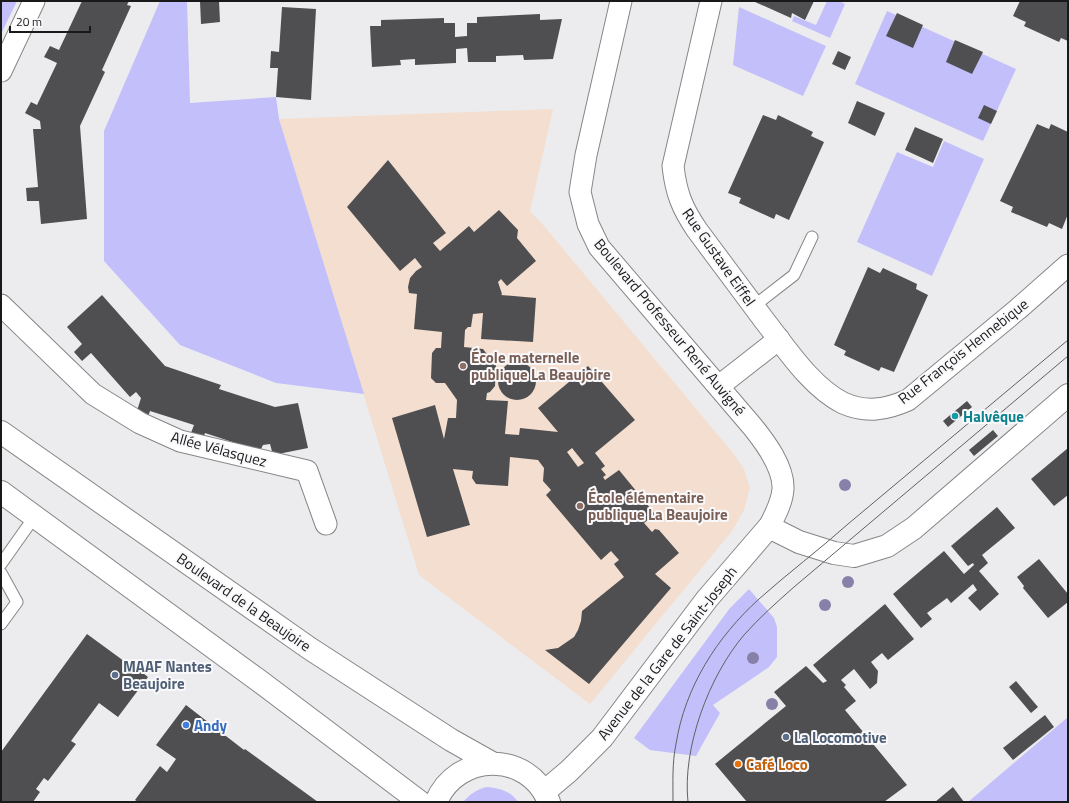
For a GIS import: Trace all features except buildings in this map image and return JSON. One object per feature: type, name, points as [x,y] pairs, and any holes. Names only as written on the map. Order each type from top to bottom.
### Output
[{"type":"main road","points":[[769,527],[799,542],[842,555],[854,556],[887,546],[914,528],[1068,396]]},
{"type":"main road","name":"Boulevard de la Beaujoire","points":[[1,432],[309,648],[444,736],[492,763]]},
{"type":"main road","points":[[1,492],[252,676],[420,802]]},
{"type":"main road","name":"Avenue de la Gare de Saint-Joseph","points":[[546,797],[569,771],[602,738],[707,599],[769,527]]},
{"type":"main road","points":[[436,802],[443,788],[458,774],[474,766],[492,763],[510,766],[524,772],[534,780],[546,797]]},
{"type":"street","points":[[1,71],[34,1]]},
{"type":"street","name":"Boulevard Professeur René Auvigné","points":[[621,1],[586,155],[580,192],[588,224],[599,247],[762,438],[780,469],[783,488],[781,500],[769,527]]},
{"type":"street","name":"Rue Gustave Eiffel","points":[[711,1],[673,166],[675,186],[685,213],[779,339]]},
{"type":"street","name":"Rue François Hennebique","points":[[779,339],[814,382],[829,395],[858,408],[876,410],[896,405],[908,400],[1018,309],[1068,265]]},
{"type":"street","name":"Allée Vélasquez","points":[[1,305],[93,394],[140,423],[180,441],[307,472],[326,524]]},
{"type":"street","points":[[719,386],[779,339]]},
{"type":"lane","points":[[754,306],[794,275],[812,237]]},
{"type":"lane","points":[[1,564],[35,516]]},
{"type":"lane","points":[[1,573],[17,602],[1,624]]},
{"type":"shaded area","points":[[1,1],[17,1],[1,34]]},
{"type":"shaded area","points":[[160,1],[187,1],[190,103],[276,97],[279,119],[364,394],[276,383],[180,345],[104,261],[104,131]]},
{"type":"shaded area","points":[[827,1],[839,1],[845,4],[830,38],[792,21],[794,16],[816,25]]},
{"type":"shaded area","points":[[739,7],[826,46],[803,96],[733,65]]},
{"type":"shaded area","points":[[887,11],[1016,69],[983,141],[855,84]]},
{"type":"shaded area","points":[[553,109],[530,211],[545,227],[733,453],[744,469],[750,488],[744,510],[732,531],[590,704],[419,575],[279,119]]},
{"type":"shaded area","points":[[944,141],[984,159],[932,276],[857,242],[897,152],[933,167]]},
{"type":"shaded area","points":[[749,589],[774,618],[777,627],[777,657],[769,667],[713,705],[720,713],[696,756],[650,750],[634,738],[730,608]]},
{"type":"shaded area","points":[[1068,717],[1068,802],[968,802]]},
{"type":"shaded area","points":[[486,787],[504,791],[512,795],[518,802],[463,802],[479,789]]},
{"type":"tram line","points":[[673,802],[674,758],[680,723],[695,683],[705,664],[730,630],[770,589],[1068,340]]},
{"type":"tram line","points":[[688,802],[687,781],[689,759],[701,714],[709,692],[720,671],[731,652],[744,635],[762,616],[794,587],[1068,356]]},
{"type":"place","name":"École maternelle publique La Beaujoire","points":[[463,366]]},
{"type":"place","name":"Halvêque","points":[[955,416]]},
{"type":"place","name":"École élémentaire publique La Beaujoire","points":[[580,506]]},
{"type":"place","name":"MAAF Nantes Beaujoire","points":[[115,675]]},
{"type":"place","name":"Andy","points":[[186,725]]},
{"type":"place","name":"La Locomotive","points":[[786,737]]},
{"type":"place","name":"Café Loco","points":[[738,764]]}]
